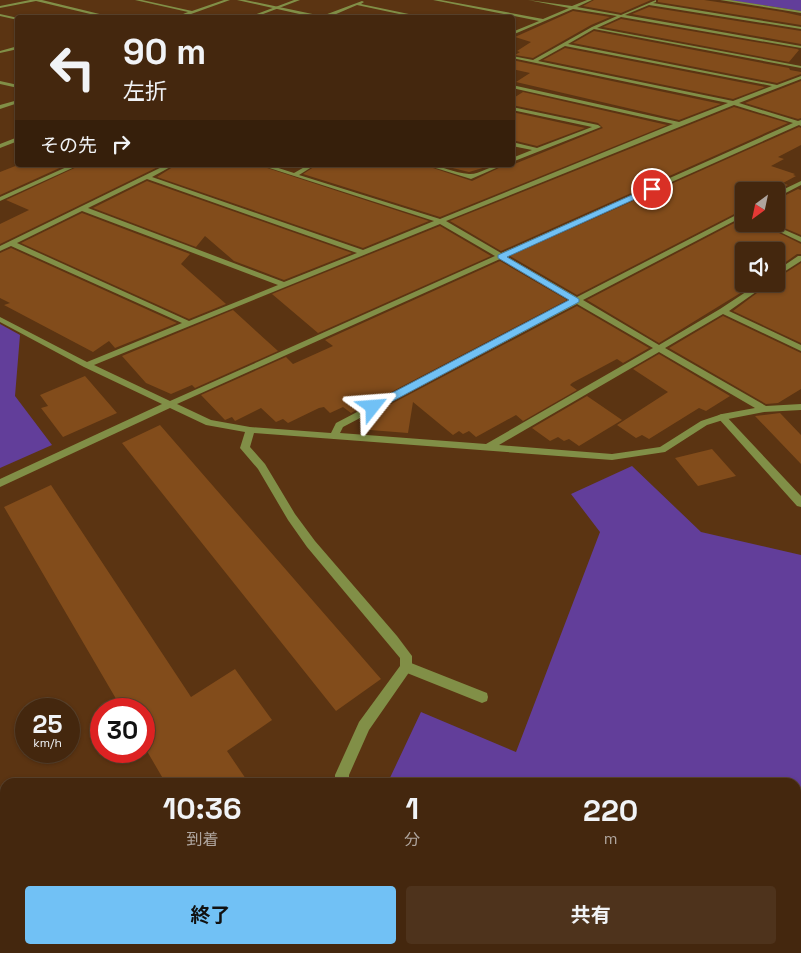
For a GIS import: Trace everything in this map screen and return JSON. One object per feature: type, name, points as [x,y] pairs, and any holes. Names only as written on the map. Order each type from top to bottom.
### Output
[{"type":"street","points":[[0,8],[37,0],[104,15]]},
{"type":"street","points":[[137,0],[191,12]]},
{"type":"street","points":[[184,15],[228,0]]},
{"type":"street","points":[[239,0],[313,15]]},
{"type":"street","points":[[256,15],[298,0]]},
{"type":"street","points":[[329,15],[367,0]]},
{"type":"street","points":[[435,0],[543,20]]},
{"type":"street","points":[[530,0],[801,47]]},
{"type":"street","points":[[515,33],[590,0]]},
{"type":"street","points":[[534,61],[593,28],[659,0]]},
{"type":"street","points":[[722,0],[801,12]]},
{"type":"street","points":[[357,4],[411,15]]},
{"type":"street","points":[[649,4],[801,28]]},
{"type":"street","points":[[0,15],[15,19]]},
{"type":"street","points":[[593,28],[801,66]]},
{"type":"street","points":[[563,44],[777,86]]},
{"type":"street","points":[[8,45],[15,47]]},
{"type":"street","points":[[0,52],[15,48]]},
{"type":"street","points":[[515,58],[734,103],[800,123]]},
{"type":"street","points":[[87,365],[362,252],[442,222],[680,124],[801,77]]},
{"type":"street","points":[[0,82],[15,86]]},
{"type":"street","points":[[516,87],[680,124]]},
{"type":"street","points":[[0,107],[15,102]]},
{"type":"street","points":[[515,109],[598,128],[515,159]]},
{"type":"street","points":[[0,483],[169,405],[800,123]]},
{"type":"street","points":[[0,146],[15,140]]},
{"type":"street","points":[[515,145],[537,150]]},
{"type":"street","points":[[0,199],[72,167]]},
{"type":"street","points":[[0,249],[167,167]]},
{"type":"street","points":[[269,167],[442,222],[764,409]]},
{"type":"street","points":[[294,175],[308,167]]},
{"type":"street","points":[[436,167],[471,177],[495,167]]},
{"type":"street","points":[[147,177],[362,252]]},
{"type":"street","points":[[785,191],[801,183]]},
{"type":"street","points":[[790,188],[801,192]]},
{"type":"street","points":[[83,209],[283,284]]},
{"type":"street","points":[[334,436],[339,425],[735,217]]},
{"type":"street","points":[[784,232],[801,240]]},
{"type":"street","points":[[10,243],[188,323]]},
{"type":"street","points":[[785,269],[801,258]]},
{"type":"street","points":[[489,448],[723,311],[752,292]]},
{"type":"street","points":[[723,311],[801,348]]},
{"type":"street","points":[[0,319],[87,365],[169,405],[218,426],[250,430],[612,457],[662,450],[704,423],[722,417],[764,409],[801,407]]},
{"type":"street","points":[[722,417],[801,503]]},
{"type":"street","points":[[250,430],[245,448],[256,458],[272,481],[297,525],[335,574],[406,656],[406,667],[364,726],[342,778]]},
{"type":"street","points":[[406,667],[482,697]]},
{"type":"shaded area","points":[[728,0],[801,0],[801,11]]},
{"type":"shaded area","points":[[0,324],[20,335],[15,396],[52,445],[0,468]]},
{"type":"shaded area","points":[[632,466],[701,532],[801,555],[801,778],[390,778],[421,712],[516,752],[600,532],[571,494]]},
{"type":"building","points":[[594,0],[651,0],[621,13],[583,6]]},
{"type":"building","points":[[658,0],[704,0],[783,12],[801,16],[801,25],[658,2]]},
{"type":"building","points":[[649,7],[801,31],[801,44],[632,14]]},
{"type":"building","points":[[573,11],[610,17],[591,25],[533,58],[515,55],[520,52],[517,51],[531,42],[515,37]]},
{"type":"building","points":[[621,19],[799,50],[789,62],[603,27]]},
{"type":"building","points":[[594,31],[789,68],[790,70],[801,72],[801,74],[777,83],[573,43]]},
{"type":"building","points":[[565,48],[765,87],[733,99],[543,60]]},
{"type":"building","points":[[515,61],[721,104],[679,120],[516,82],[530,73],[515,70]]},
{"type":"building","points":[[801,81],[801,118],[798,119],[745,103]]},
{"type":"building","points":[[523,92],[667,125],[440,217],[303,174],[314,167],[430,167],[472,181],[501,167],[515,167],[515,164],[603,128],[598,123],[515,106],[515,97]]},
{"type":"building","points":[[734,107],[788,123],[501,251],[450,221]]},
{"type":"building","points":[[515,113],[585,128],[537,146],[515,141]]},
{"type":"building","points":[[799,127],[801,128],[801,145],[778,157],[784,159],[771,166],[796,176],[785,182],[735,182],[735,214],[577,295],[510,256]]},
{"type":"building","points":[[15,166],[62,167],[0,195],[0,172]]},
{"type":"building","points":[[77,167],[158,167],[0,244],[0,224],[29,210],[6,200]]},
{"type":"building","points":[[173,167],[264,167],[429,221],[363,248],[157,177]]},
{"type":"building","points":[[448,167],[486,167],[469,172]]},
{"type":"building","points":[[147,181],[352,253],[284,280],[234,261],[205,236],[196,247],[93,208]]},
{"type":"building","points":[[798,189],[801,190],[801,235],[785,228],[785,196]]},
{"type":"building","points":[[82,213],[190,254],[181,264],[226,304],[189,319],[21,243]]},
{"type":"building","points":[[735,223],[735,232],[777,232],[801,244],[801,254],[797,254],[785,263],[785,242],[735,242],[735,292],[742,292],[659,343],[587,300]]},
{"type":"building","points":[[440,226],[491,256],[318,333],[272,294]]},
{"type":"building","points":[[11,248],[177,323],[115,348],[109,341],[93,352],[4,305],[10,303],[0,298],[0,253]]},
{"type":"building","points":[[500,261],[567,300],[351,413],[343,407],[330,413],[324,407],[288,423],[283,419],[276,422],[261,408],[235,421],[232,417],[225,420],[201,395],[286,357],[293,364],[333,346],[325,340]]},
{"type":"building","points":[[801,263],[801,343],[733,311],[758,292],[785,292],[785,273]]},
{"type":"building","points":[[577,306],[649,348],[623,363],[617,359],[572,383],[570,385],[577,390],[523,421],[516,415],[476,437],[469,431],[463,434],[459,431],[453,435],[413,402],[408,433],[370,430],[359,421]]},
{"type":"building","points":[[233,310],[278,351],[195,388],[192,385],[171,394],[146,383],[122,356]]},
{"type":"building","points":[[723,316],[801,353],[801,389],[778,403],[766,404],[669,348]]},
{"type":"building","points":[[659,354],[730,396],[706,411],[699,408],[649,439],[642,435],[636,438],[617,425],[668,392],[633,369]]},
{"type":"building","points":[[85,376],[117,413],[63,437],[41,408],[48,406],[40,395]]},
{"type":"building","points":[[587,396],[622,420],[579,446],[569,439],[564,441],[558,437],[550,441],[532,428]]},
{"type":"building","points":[[780,413],[801,435],[801,464],[755,416]]},
{"type":"building","points":[[160,425],[381,679],[336,711],[122,443]]},
{"type":"building","points":[[712,449],[736,476],[698,486],[675,458]]},
{"type":"building","points":[[51,485],[191,697],[235,669],[272,720],[227,751],[245,778],[163,778],[154,763],[155,698],[116,698],[4,507]]},
{"type":"route","points":[[373,407],[576,300],[501,256],[652,189]]}]
